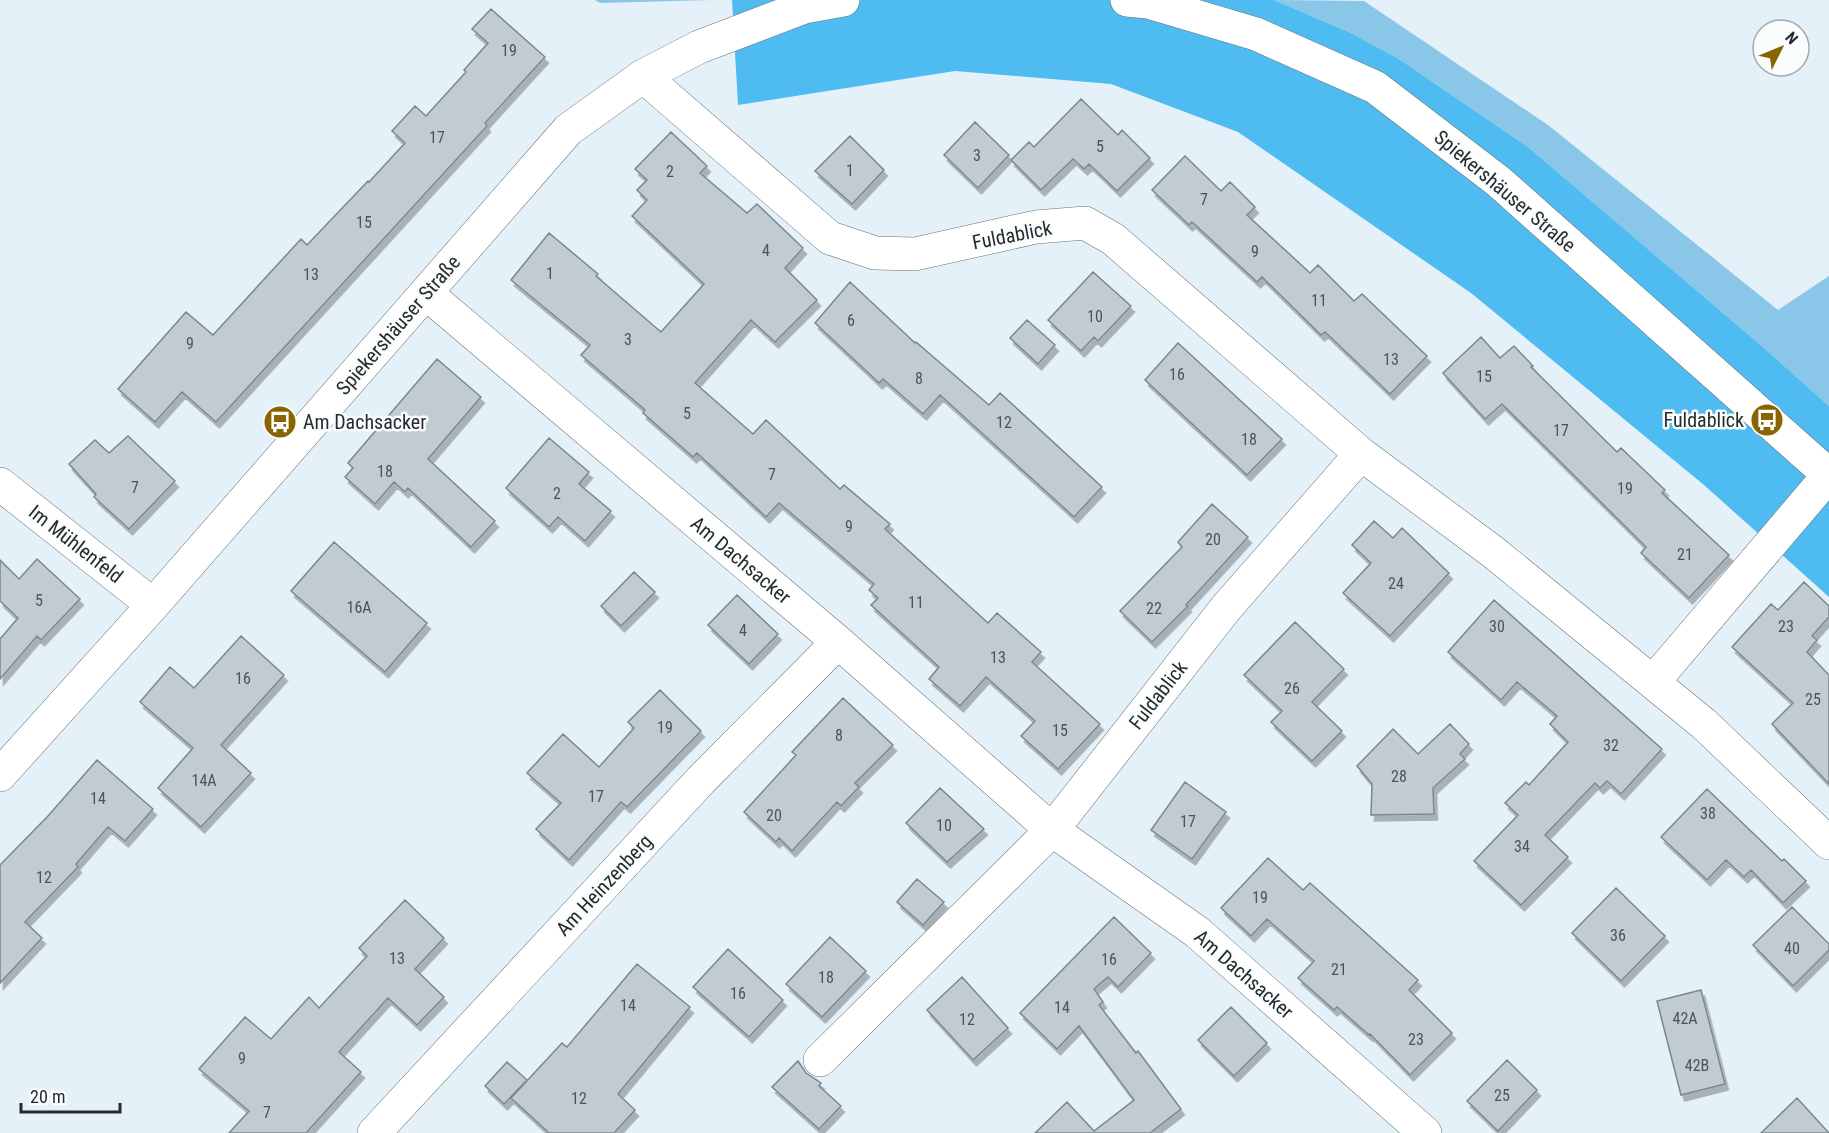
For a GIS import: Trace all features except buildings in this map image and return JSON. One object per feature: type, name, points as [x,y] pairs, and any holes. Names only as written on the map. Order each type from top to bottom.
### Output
[{"type":"street","name":"Spiekershäuser Straße","points":[[0,775],[153,604],[568,130],[643,76],[699,47],[804,7],[843,0]]},
{"type":"street","name":"Spiekershäuser Straße","points":[[1126,0],[1148,2],[1256,34],[1375,87],[1498,181],[1829,475]]},
{"type":"street","name":"Fuldablick","points":[[643,76],[830,238],[875,254],[915,254],[1036,227],[1085,223],[1113,239],[1361,454],[1493,552],[1704,724],[1829,843]]},
{"type":"street","name":"Am Dachsacker","points":[[426,293],[838,642],[1052,830],[1197,932],[1425,1133]]},
{"type":"street","name":"Fuldablick","points":[[1052,830],[1226,608],[1361,454]]},
{"type":"street","points":[[1653,682],[1829,475]]},
{"type":"street","name":"Im Mühlenfeld","points":[[0,484],[153,604]]},
{"type":"street","name":"Am Heinzenberg","points":[[374,1133],[694,788],[838,642]]},
{"type":"street","points":[[820,1060],[1052,830]]},
{"type":"shaded area","points":[[595,0],[712,0],[600,3]]},
{"type":"shaded area","points":[[732,0],[1274,0],[1351,33],[1399,59],[1528,147],[1829,406],[1829,597],[1704,485],[1471,293],[1238,132],[1111,84],[955,71],[738,105]]},
{"type":"shaded area","points":[[1274,0],[1364,1],[1548,125],[1778,310],[1829,276],[1829,406],[1528,147],[1399,59],[1351,33]]},
{"type":"place","name":"Fuldablick","points":[[1767,420]]},
{"type":"place","name":"Am Dachsacker","points":[[280,422]]}]
